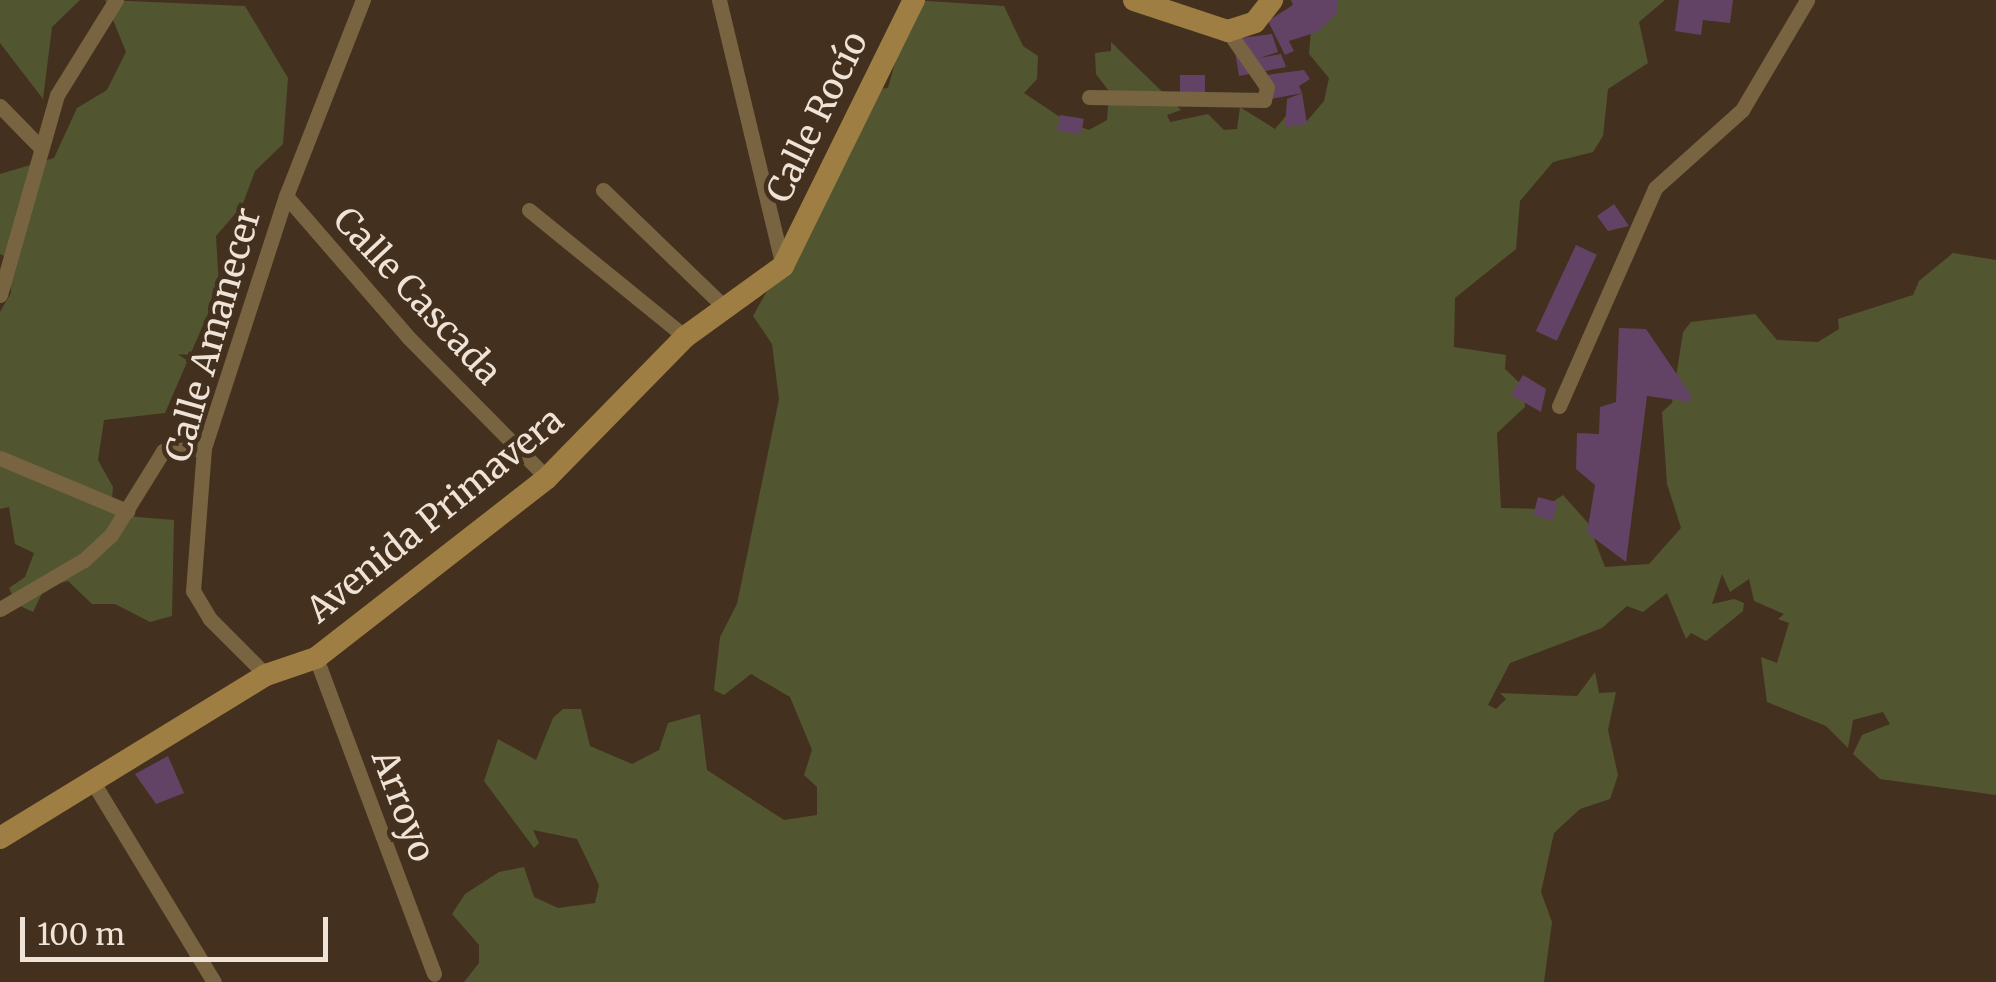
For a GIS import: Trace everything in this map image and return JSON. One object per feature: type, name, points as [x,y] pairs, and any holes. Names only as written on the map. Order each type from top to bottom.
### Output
[{"type":"street","points":[[0,294],[40,147],[66,74],[116,0]]},
{"type":"street","name":"Calle Amanecer","points":[[266,675],[210,619],[193,591],[204,448],[286,196],[363,0]]},
{"type":"street","points":[[719,0],[783,266]]},
{"type":"street","name":"Calle Rocío","points":[[783,266],[914,0]]},
{"type":"street","points":[[1134,0],[1228,30],[1255,22],[1272,0]]},
{"type":"street","points":[[1559,406],[1655,188],[1742,110],[1807,0]]},
{"type":"street","points":[[1090,97],[1264,100],[1267,87],[1228,30]]},
{"type":"street","points":[[0,106],[40,147]]},
{"type":"street","points":[[603,190],[724,308]]},
{"type":"street","name":"Calle Cascada","points":[[286,196],[408,337],[547,478]]},
{"type":"street","points":[[529,210],[686,338]]},
{"type":"street","name":"Avenida Primavera","points":[[0,838],[266,675],[316,658],[547,478],[686,338],[783,266]]},
{"type":"street","points":[[0,609],[84,560],[127,510],[163,452],[204,448]]},
{"type":"street","points":[[0,458],[127,510]]},
{"type":"street","name":"Arroyo","points":[[316,658],[434,974]]},
{"type":"street","points":[[91,779],[214,982]]},
{"type":"green space","points":[[0,0],[80,0],[52,27],[43,99],[0,43]]},
{"type":"green space","points":[[105,0],[245,6],[288,78],[283,144],[255,171],[242,206],[216,236],[219,288],[165,413],[104,420],[98,460],[113,487],[112,500],[126,516],[174,520],[172,616],[150,622],[115,604],[92,604],[68,581],[45,587],[33,612],[16,604],[9,588],[25,577],[34,553],[15,544],[9,507],[0,509],[0,312],[11,293],[10,259],[0,254],[0,174],[54,158],[77,108],[107,90],[126,52]]},
{"type":"green space","points":[[912,0],[1004,6],[1023,46],[1038,56],[1037,79],[1024,93],[1069,123],[1089,130],[1107,120],[1109,91],[1096,74],[1095,53],[1111,51],[1111,42],[1181,110],[1167,115],[1170,122],[1208,114],[1224,130],[1237,129],[1240,107],[1275,129],[1290,111],[1307,121],[1324,101],[1329,78],[1309,54],[1311,28],[1335,0],[1665,0],[1639,22],[1648,63],[1608,89],[1603,136],[1593,152],[1553,162],[1520,201],[1516,249],[1455,298],[1454,347],[1506,355],[1505,369],[1524,387],[1525,407],[1497,433],[1501,508],[1542,509],[1563,495],[1588,523],[1605,567],[1649,564],[1681,528],[1667,484],[1662,412],[1672,403],[1683,332],[1691,322],[1755,314],[1777,340],[1818,342],[1839,329],[1838,319],[1913,295],[1919,281],[1953,253],[1996,260],[1996,795],[1880,779],[1853,754],[1862,735],[1890,724],[1883,712],[1853,720],[1848,748],[1826,726],[1767,702],[1761,657],[1777,663],[1789,623],[1778,619],[1784,614],[1754,601],[1749,579],[1730,592],[1722,574],[1712,604],[1734,599],[1744,603],[1743,611],[1706,641],[1691,633],[1686,639],[1667,593],[1643,612],[1627,606],[1602,628],[1510,663],[1488,705],[1496,709],[1506,699],[1500,693],[1577,696],[1595,672],[1599,693],[1616,692],[1608,730],[1618,775],[1610,799],[1580,809],[1554,833],[1541,892],[1552,922],[1544,982],[464,982],[479,963],[479,945],[452,914],[465,894],[499,872],[524,867],[534,897],[558,908],[595,903],[599,885],[577,839],[533,830],[539,843],[534,848],[484,781],[498,739],[536,760],[553,718],[563,709],[581,709],[590,746],[632,764],[659,750],[668,723],[700,714],[707,770],[784,820],[817,815],[817,787],[804,775],[812,750],[790,697],[751,674],[724,695],[714,690],[720,637],[737,604],[779,399],[772,344],[753,316],[880,89],[888,88]]},
{"type":"building","points":[[1291,0],[1337,0],[1338,12],[1317,32],[1289,41],[1294,51],[1285,55],[1268,21],[1293,5]]},
{"type":"building","points":[[1679,0],[1733,0],[1730,23],[1703,20],[1701,35],[1675,31]]},
{"type":"building","points":[[1272,34],[1278,52],[1259,58],[1281,54],[1286,67],[1239,76],[1233,39]]},
{"type":"building","points":[[1304,70],[1310,79],[1299,86],[1302,93],[1271,99],[1267,75]]},
{"type":"building","points":[[1180,75],[1205,75],[1205,95],[1180,95]]},
{"type":"building","points":[[1302,93],[1307,124],[1285,127],[1287,99]]},
{"type":"building","points":[[1060,115],[1084,119],[1081,135],[1057,131]]},
{"type":"building","points":[[1614,204],[1629,226],[1608,231],[1597,216]]},
{"type":"building","points":[[1576,245],[1597,255],[1557,341],[1536,331]]},
{"type":"building","points":[[1619,328],[1646,329],[1691,395],[1690,402],[1647,396],[1626,562],[1587,533],[1595,485],[1576,469],[1577,433],[1599,434],[1600,407],[1616,402]]},
{"type":"building","points":[[1523,375],[1546,389],[1541,412],[1511,395]]},
{"type":"building","points":[[1538,497],[1557,502],[1552,521],[1533,515]]},
{"type":"building","points":[[168,756],[184,793],[156,804],[135,774]]}]
